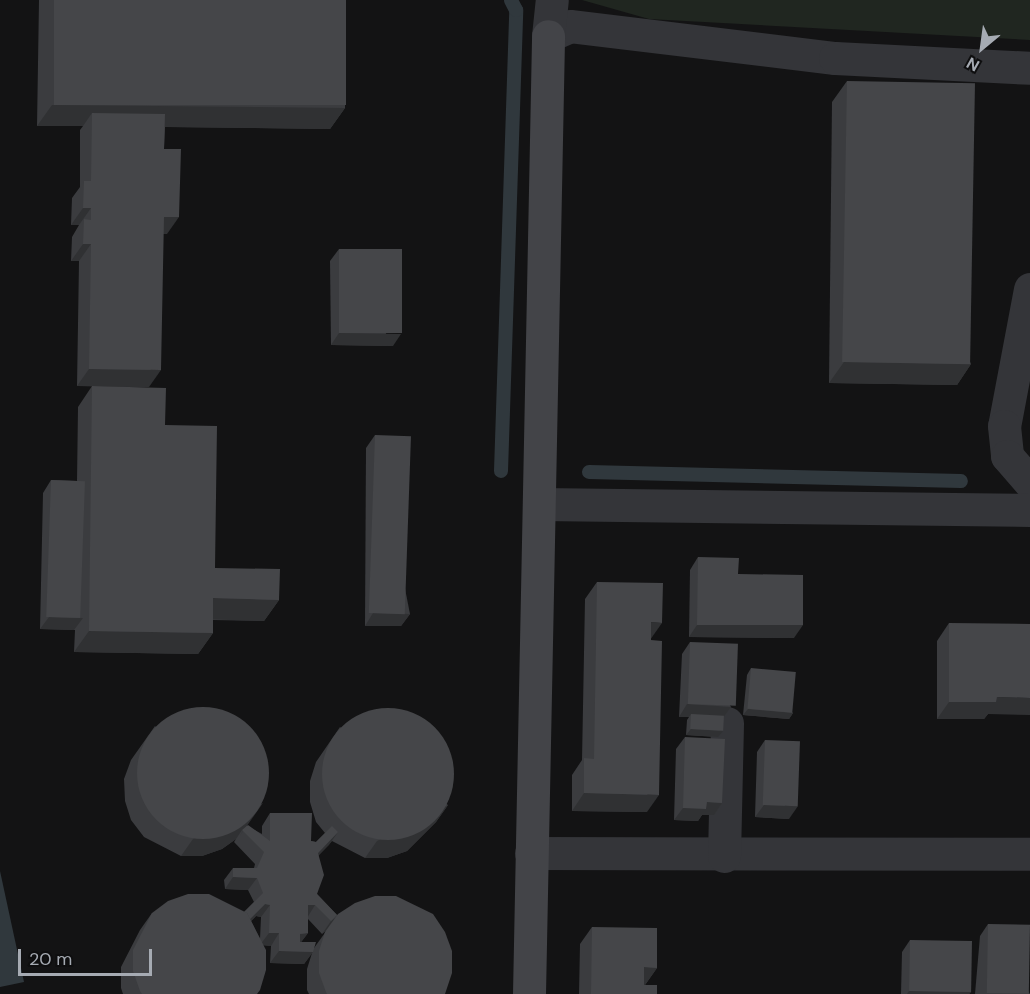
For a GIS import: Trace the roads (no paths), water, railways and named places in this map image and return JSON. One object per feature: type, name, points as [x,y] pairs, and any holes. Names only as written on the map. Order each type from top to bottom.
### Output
[{"type":"street","points":[[529,994],[548,36],[552,0]]},
{"type":"street","points":[[548,36],[570,26],[835,58],[1030,68]]},
{"type":"street","points":[[1030,289],[1004,426],[1007,456],[1030,482]]},
{"type":"street","points":[[540,504],[1030,510]]},
{"type":"street","points":[[724,856],[727,723]]},
{"type":"street","points":[[531,853],[724,856],[1030,854]]},
{"type":"waterway","points":[[501,471],[516,10],[511,0]]},
{"type":"waterway","points":[[589,472],[961,481]]}]
